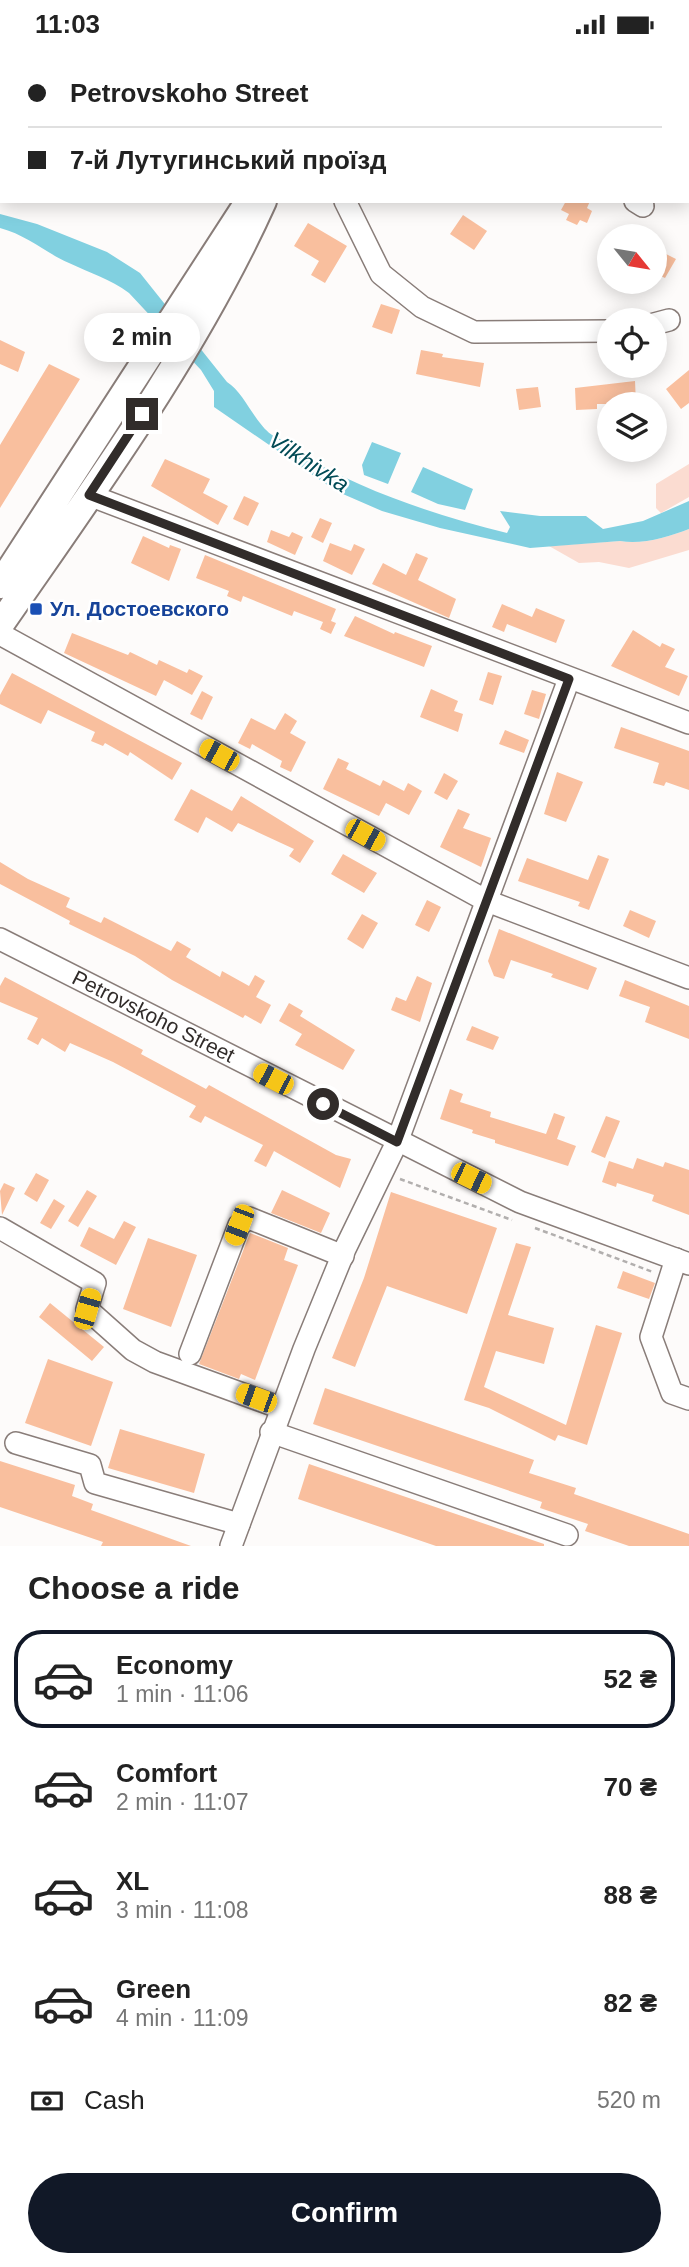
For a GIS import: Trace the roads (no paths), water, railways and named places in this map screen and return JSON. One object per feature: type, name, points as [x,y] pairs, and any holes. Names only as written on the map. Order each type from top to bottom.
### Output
[{"type":"main road","points":[[0,625],[155,394],[248,203]]},
{"type":"main road","points":[[0,585],[134,379],[262,203]]},
{"type":"street","points":[[346,203],[381,274],[422,307],[474,332],[597,331]]},
{"type":"street","points":[[89,495],[689,723]]},
{"type":"street","points":[[0,635],[487,901],[689,978]]},
{"type":"street","points":[[231,1546],[271,1432],[342,1256],[397,1142],[569,679]]},
{"type":"street","name":"Petrovskoho Street","points":[[0,939],[520,1202],[678,1267]]},
{"type":"street","points":[[190,1354],[239,1225],[248,1218],[342,1256]]},
{"type":"street","points":[[0,1228],[95,1283],[87,1309],[133,1350],[155,1362],[281,1408]]},
{"type":"street","points":[[678,1267],[651,1337],[672,1393],[689,1399]]},
{"type":"street","points":[[271,1432],[568,1535]]},
{"type":"street","points":[[16,1443],[90,1465],[95,1483],[239,1524]]},
{"type":"water","name":"Vilkhivka","points":[[0,214],[37,224],[107,252],[140,273],[271,434],[290,440],[295,445],[295,451],[345,478],[398,500],[507,533],[510,527],[500,511],[540,516],[586,516],[603,529],[643,521],[689,501],[689,529],[646,541],[530,548],[440,528],[382,511],[336,491],[214,407],[214,391],[201,370],[129,293],[60,259],[19,235],[0,228]]},
{"type":"water","points":[[372,442],[401,453],[388,484],[364,475],[362,465]]},
{"type":"water","points":[[423,467],[473,489],[465,510],[438,504],[411,492]]},
{"type":"place","name":"Ул. Достоевского","points":[[36,609]]}]
